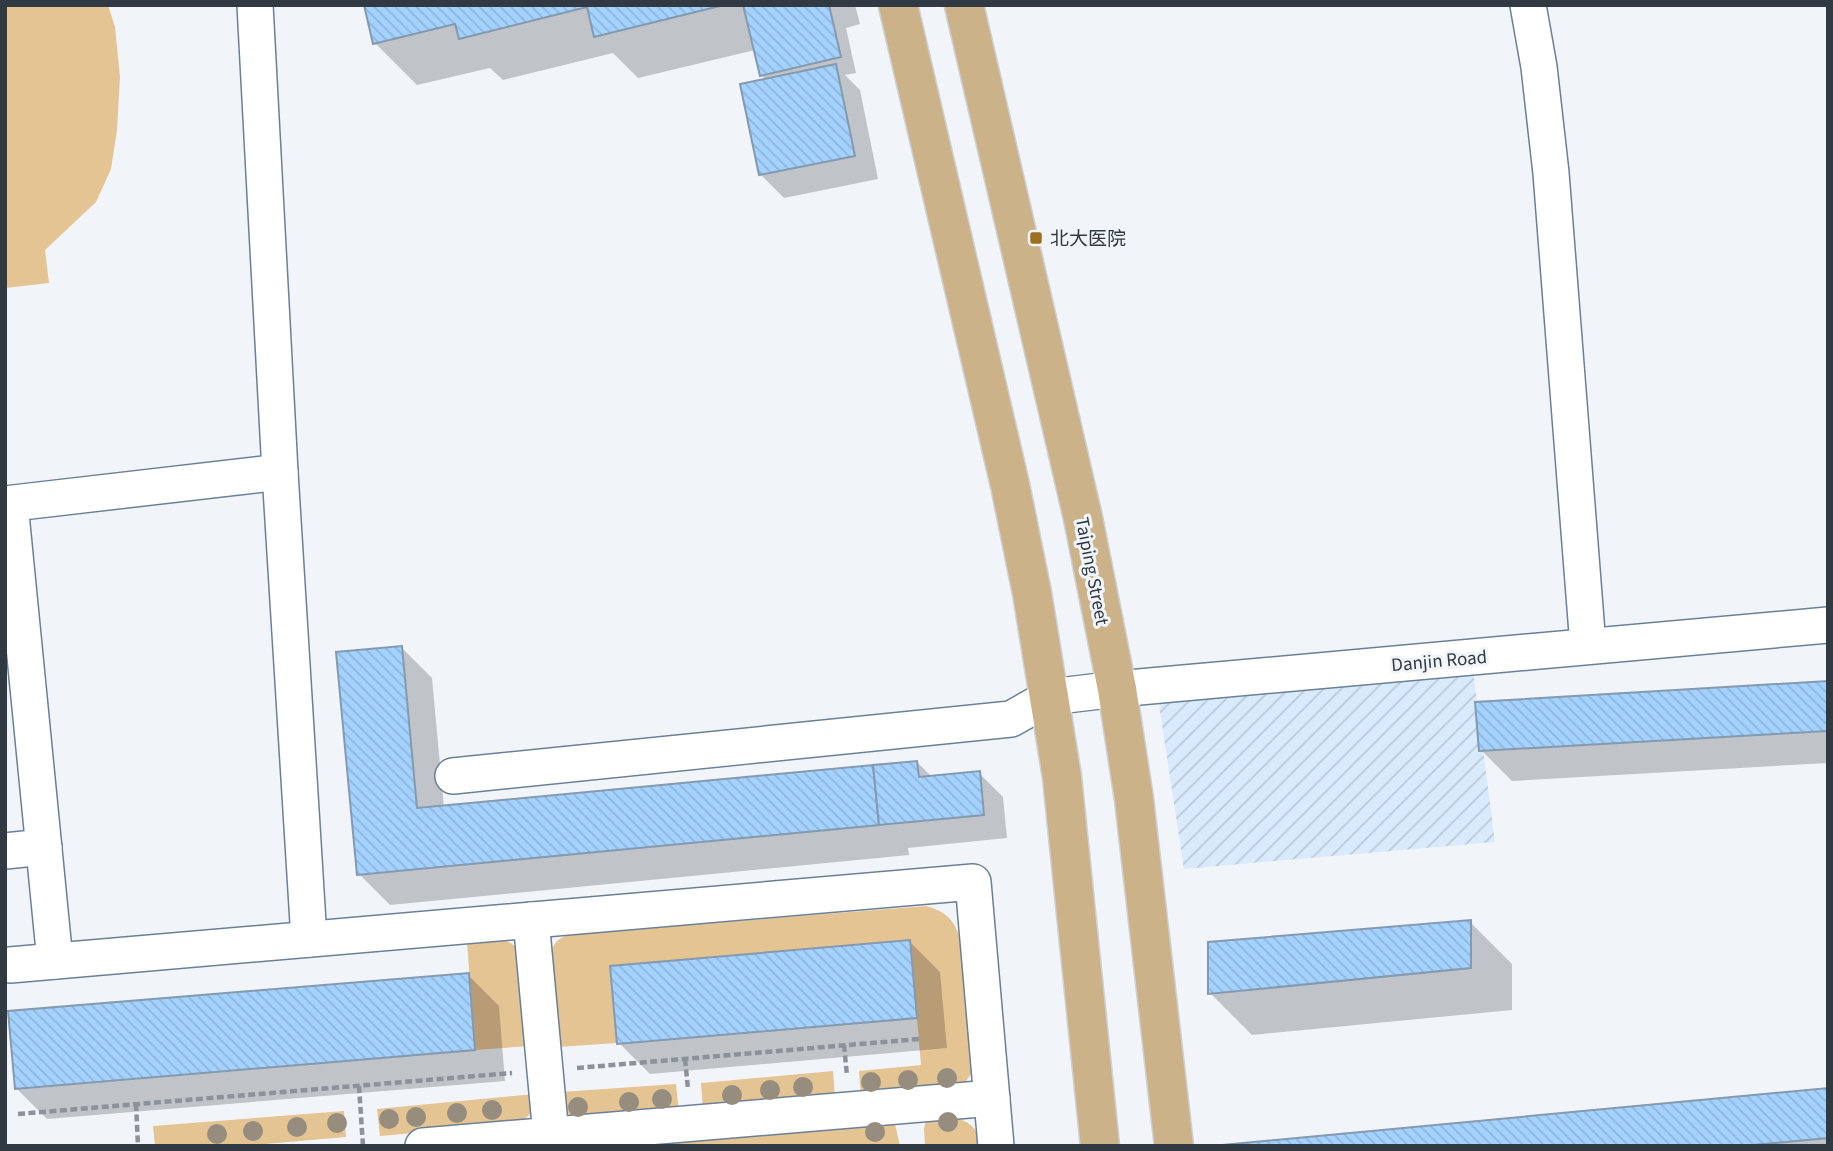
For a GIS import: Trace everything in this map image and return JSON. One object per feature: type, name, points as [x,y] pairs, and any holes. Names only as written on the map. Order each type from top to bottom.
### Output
[{"type":"main road","points":[[898,5],[1010,485],[1050,697],[1062,777],[1100,1146]]},
{"type":"main road","name":"Taiping Street","points":[[964,5],[1083,518],[1117,690],[1134,799],[1174,1146]]},
{"type":"street","points":[[255,5],[309,939]]},
{"type":"street","points":[[1528,5],[1539,67],[1551,173],[1588,646]]},
{"type":"street","points":[[55,961],[8,504],[280,471]]},
{"type":"street","name":"Danjin Road","points":[[1050,697],[1828,625]]},
{"type":"street","points":[[453,776],[1011,719],[1050,697]]},
{"type":"street","points":[[5,851],[44,847]]},
{"type":"street","points":[[10,965],[974,882],[996,1146]]},
{"type":"street","points":[[531,920],[551,1140]]},
{"type":"street","points":[[423,1146],[551,1140],[992,1098]]},
{"type":"path","points":[[18,1114],[919,1039]]},
{"type":"path","points":[[359,1086],[363,1146]]},
{"type":"path","points":[[136,1104],[138,1146]]},
{"type":"shaded area","points":[[5,5],[108,5],[115,27],[120,77],[117,130],[111,169],[96,202],[45,250],[49,283],[5,288]]},
{"type":"shaded area","points":[[1473,671],[1495,842],[1184,869],[1159,705],[1171,695]]},
{"type":"shaded area","points":[[926,906],[949,918],[961,942],[974,1065],[964,1084],[861,1097],[859,1071],[921,1065],[910,940],[610,966],[617,1043],[558,1047],[550,958],[557,941],[564,937],[574,934]]},
{"type":"shaded area","points":[[499,939],[511,943],[520,952],[529,1046],[475,1050],[467,942]]},
{"type":"shaded area","points":[[833,1071],[835,1098],[703,1110],[701,1083]]},
{"type":"shaded area","points":[[676,1084],[679,1113],[576,1119],[564,1111],[561,1092]]},
{"type":"shaded area","points":[[534,1094],[533,1111],[523,1121],[513,1124],[380,1136],[377,1109]]},
{"type":"shaded area","points":[[344,1111],[346,1137],[244,1146],[155,1146],[153,1126]]},
{"type":"shaded area","points":[[954,1118],[973,1127],[982,1146],[925,1146],[926,1121]]},
{"type":"shaded area","points":[[895,1124],[900,1146],[648,1146],[649,1145]]},
{"type":"building","points":[[364,5],[724,5],[594,37],[587,7],[459,39],[455,24],[373,44]]},
{"type":"building","points":[[743,5],[829,5],[841,57],[760,76]]},
{"type":"building","points":[[836,64],[855,156],[759,175],[740,84]]},
{"type":"building","points":[[402,646],[417,808],[873,765],[879,825],[357,875],[336,652]]},
{"type":"building","points":[[1828,681],[1828,731],[1479,751],[1475,702]]},
{"type":"building","points":[[917,761],[919,777],[980,771],[984,815],[879,825],[873,765]]},
{"type":"building","points":[[1471,920],[1471,968],[1208,994],[1208,942]]},
{"type":"building","points":[[910,940],[917,1018],[617,1044],[610,966]]},
{"type":"building","points":[[469,973],[475,1050],[15,1089],[8,1011]]},
{"type":"building","points":[[1828,1088],[1828,1138],[1742,1146],[1222,1145]]},
{"type":"place","name":"北大医院","points":[[1036,238]]}]
